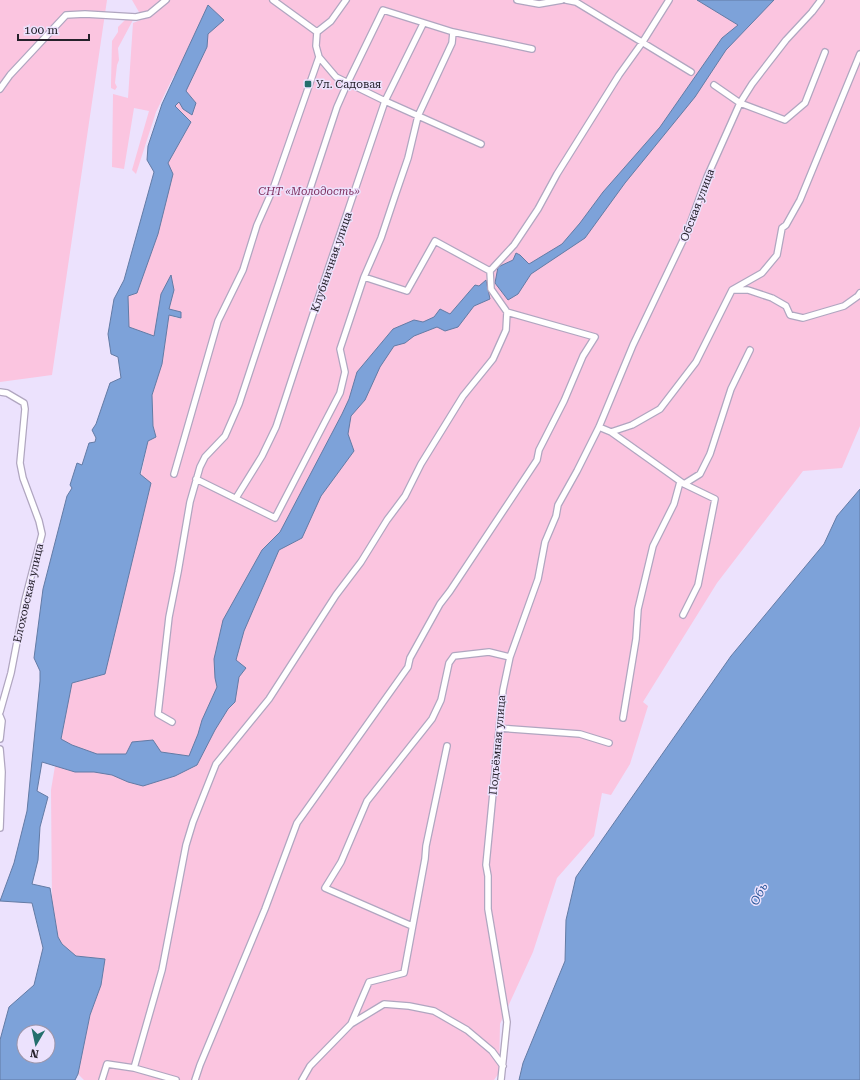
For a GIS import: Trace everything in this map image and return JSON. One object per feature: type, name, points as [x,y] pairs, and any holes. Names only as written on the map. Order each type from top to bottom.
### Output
[{"type":"street","points":[[0,89],[10,75],[66,15],[85,14],[136,18],[149,14],[166,0]]},
{"type":"street","points":[[273,0],[317,32]]},
{"type":"street","points":[[346,0],[331,21],[317,32],[316,46],[319,57],[336,77],[385,101],[481,144]]},
{"type":"street","points":[[517,0],[539,4],[562,0]]},
{"type":"street","points":[[566,0],[576,2],[691,72]]},
{"type":"street","points":[[195,1080],[265,909],[297,823],[408,667],[410,658],[440,604],[537,460],[539,450],[564,401],[583,356],[595,337],[508,312],[491,289],[490,272],[514,246],[619,75],[642,43],[669,0]]},
{"type":"street","name":"Обская улица","points":[[599,427],[633,346],[688,232],[707,177],[740,103],[752,84],[786,40],[821,0]]},
{"type":"street","points":[[172,722],[158,714],[169,617],[190,502],[196,479],[205,457],[225,436],[239,404],[337,107],[383,10],[422,24],[532,49]]},
{"type":"street","name":"Клубничная улица","points":[[236,498],[262,456],[276,427],[385,101],[422,24]]},
{"type":"street","points":[[196,479],[275,518],[340,393],[345,372],[340,349],[364,278],[381,238],[408,158],[418,116],[452,43],[453,32]]},
{"type":"street","points":[[714,85],[740,103],[785,120],[805,103],[825,52]]},
{"type":"street","points":[[611,432],[632,425],[660,409],[696,362],[732,290],[762,273],[777,255],[782,228],[786,225],[800,200],[860,54]]},
{"type":"street","points":[[174,474],[218,321],[243,270],[257,225],[273,189],[319,57]]},
{"type":"street","points":[[364,278],[407,291],[435,240],[490,272]]},
{"type":"street","points":[[732,290],[748,290],[772,298],[786,306],[790,315],[803,318],[844,306],[860,293]]},
{"type":"street","points":[[134,1068],[162,970],[186,845],[193,822],[216,764],[256,717],[336,595],[361,562],[387,520],[405,496],[421,464],[463,396],[493,359],[506,330],[508,312]]},
{"type":"street","points":[[623,718],[636,639],[638,610],[653,546],[674,504],[682,483],[700,474],[710,454],[731,389],[750,350]]},
{"type":"street","name":"Елоховская улица","points":[[0,392],[7,393],[24,403],[26,410],[20,464],[23,478],[39,521],[42,534],[25,600],[11,672],[0,712]]},
{"type":"street","points":[[599,427],[611,432],[682,483],[715,499],[698,585],[683,615]]},
{"type":"street","name":"Подъёмная улица","points":[[501,1080],[507,1022],[488,909],[488,876],[486,865],[502,690],[510,658],[538,578],[545,542],[556,516],[558,505],[577,472],[599,427]]},
{"type":"street","points":[[412,926],[325,888],[341,862],[367,801],[432,719],[441,700],[449,663],[454,656],[489,652],[510,658]]},
{"type":"street","points":[[0,716],[2,721],[0,739]]},
{"type":"street","points":[[499,728],[580,734],[609,743]]},
{"type":"street","points":[[351,1024],[369,982],[404,972],[425,859],[426,846],[447,746]]},
{"type":"street","points":[[0,750],[2,772],[0,828]]},
{"type":"street","points":[[302,1080],[310,1066],[351,1024],[384,1004],[409,1006],[434,1011],[467,1030],[492,1051],[503,1066]]},
{"type":"street","points":[[102,1080],[107,1064],[134,1068],[176,1080]]},
{"type":"green space","points":[[0,0],[107,0],[52,375],[0,382]]},
{"type":"green space","name":"СНТ «Молодость»","points":[[132,0],[860,0],[860,426],[842,468],[803,471],[717,583],[643,702],[648,706],[630,764],[611,795],[602,793],[594,836],[557,878],[533,952],[500,1024],[499,1073],[494,1080],[84,1080],[78,1074],[90,1015],[101,985],[105,959],[76,956],[62,944],[58,937],[52,902],[51,790],[56,760],[65,741],[61,739],[72,683],[96,676],[102,663],[148,441],[156,437],[153,426],[152,395],[162,364],[169,315],[181,318],[181,312],[169,309],[161,294],[154,336],[129,327],[128,296],[168,163],[191,122],[175,106],[186,91],[174,75],[156,112],[136,174],[132,170],[149,111],[134,108],[124,169],[112,167],[113,94],[128,98],[133,23],[143,19]]},
{"type":"green space","points":[[126,19],[133,20],[118,48],[119,60],[115,83],[117,87],[115,90],[111,88],[112,41],[118,32],[118,27]]},
{"type":"water","points":[[697,0],[774,0],[726,50],[695,97],[625,183],[585,238],[531,274],[518,294],[508,300],[495,283],[498,267],[513,260],[516,253],[529,264],[562,244],[603,192],[660,127],[722,38],[738,25]]},
{"type":"water","points":[[208,5],[224,20],[208,34],[207,47],[186,91],[196,103],[192,115],[183,109],[179,102],[175,106],[191,122],[168,163],[173,174],[158,234],[137,293],[128,296],[129,327],[154,336],[161,294],[171,275],[174,290],[169,309],[181,312],[181,318],[169,315],[162,364],[152,395],[153,426],[156,437],[148,441],[140,474],[151,483],[105,674],[72,683],[61,739],[72,745],[97,754],[126,754],[132,742],[153,740],[161,752],[189,756],[202,720],[217,687],[214,659],[223,620],[262,550],[280,532],[342,414],[349,399],[357,372],[393,329],[414,320],[423,322],[434,317],[440,309],[450,314],[475,285],[479,286],[486,280],[490,299],[474,306],[458,327],[445,331],[437,327],[414,336],[405,343],[394,346],[380,367],[365,400],[351,416],[348,434],[354,451],[321,496],[302,538],[279,550],[244,631],[236,660],[246,668],[239,677],[235,702],[228,709],[215,730],[197,765],[175,776],[143,786],[128,782],[112,775],[94,772],[75,772],[42,762],[37,791],[48,797],[40,827],[38,860],[32,884],[50,888],[58,937],[62,944],[76,956],[105,959],[101,985],[90,1015],[78,1074],[75,1080],[0,1080],[0,1040],[9,1007],[34,985],[43,948],[32,903],[0,901],[14,863],[27,811],[40,681],[40,671],[34,658],[43,589],[67,496],[72,488],[70,485],[77,463],[82,465],[89,443],[95,442],[96,438],[92,430],[96,424],[110,383],[121,378],[118,357],[111,354],[108,334],[114,299],[124,280],[154,172],[147,160],[148,146],[162,104]]},
{"type":"water","name":"Обь","points":[[860,489],[860,1080],[519,1080],[523,1063],[565,961],[566,920],[576,877],[731,656],[824,544],[837,516]]},
{"type":"place","name":"Ул. Садовая","points":[[308,84]]}]
